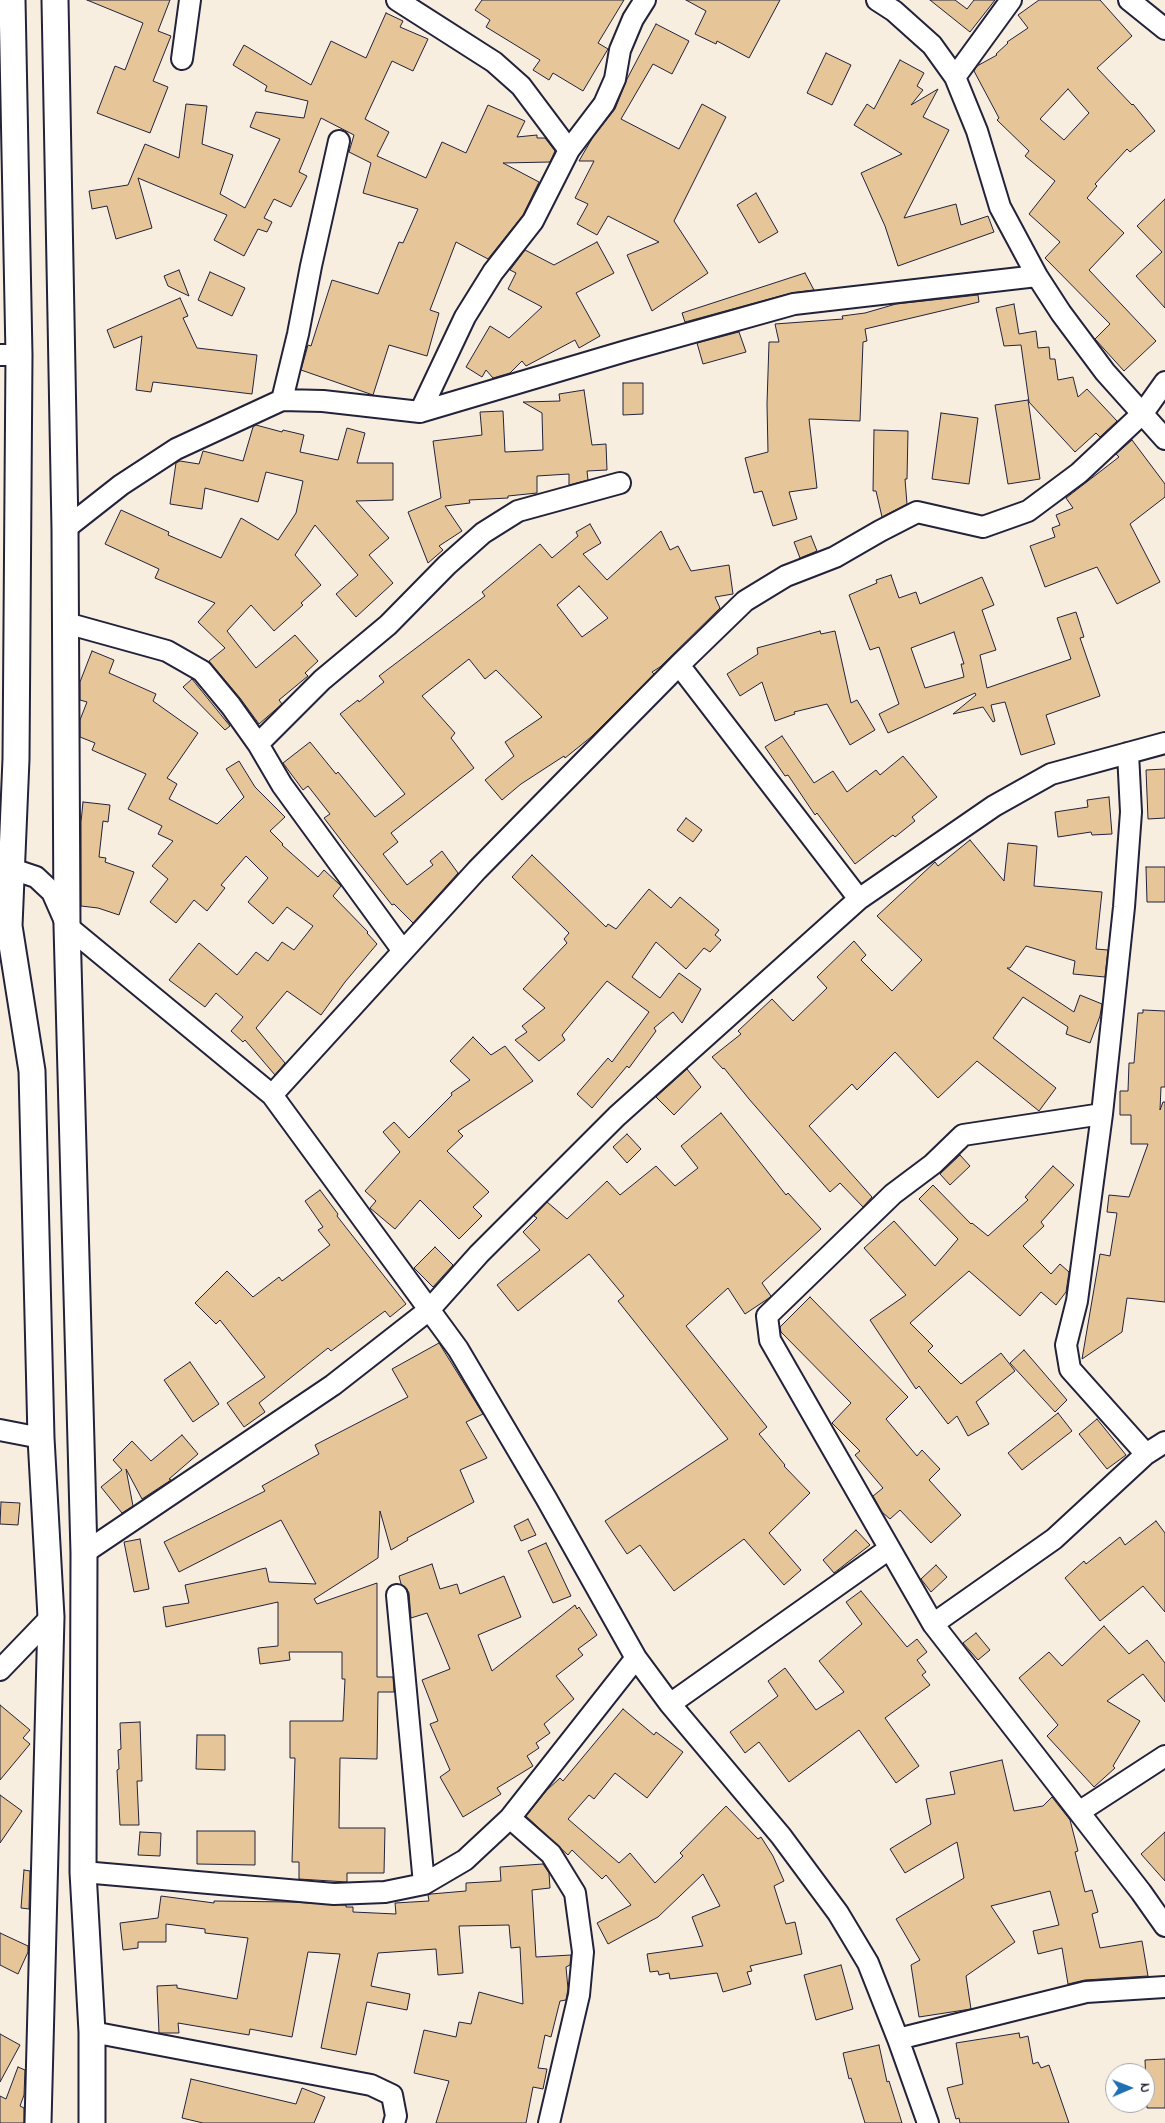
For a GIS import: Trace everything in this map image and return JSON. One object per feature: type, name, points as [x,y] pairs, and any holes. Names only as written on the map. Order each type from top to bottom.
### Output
[{"type":"street","points":[[12,0],[10,355],[16,759],[5,868],[9,926],[32,1072],[42,1438],[51,1617],[38,2123]]},
{"type":"street","points":[[55,0],[65,529],[67,926],[84,1553],[83,1872],[92,2032],[92,2123]]},
{"type":"street","points":[[182,59],[190,0]]},
{"type":"street","points":[[397,0],[494,62],[522,86],[569,150]]},
{"type":"street","points":[[420,412],[465,317],[493,272],[533,222],[569,150],[604,104],[615,79],[620,50],[633,19],[645,0]]},
{"type":"street","points":[[876,0],[894,11],[932,45],[954,77],[977,131],[1000,207],[1037,276],[1061,313],[1105,372],[1144,413],[1165,439]]},
{"type":"street","points":[[954,77],[1010,0]]},
{"type":"street","points":[[1129,0],[1165,29]]},
{"type":"street","points":[[282,400],[339,141]]},
{"type":"street","points":[[65,529],[122,485],[176,448],[282,400],[323,401],[420,412],[794,304],[1037,276]]},
{"type":"street","points":[[272,1095],[477,870],[745,601],[786,576],[835,557],[880,530],[917,512],[983,527],[1028,511],[1079,474],[1144,413],[1165,382]]},
{"type":"street","points":[[258,744],[322,680],[388,625],[447,565],[483,533],[518,511],[620,483]]},
{"type":"street","points":[[66,623],[167,651],[202,671],[231,706],[258,744],[282,785],[403,951]]},
{"type":"street","points":[[679,666],[859,899]]},
{"type":"street","points":[[84,1553],[333,1385],[429,1310],[479,1254],[617,1116],[859,899],[994,806],[1050,774],[1165,743]]},
{"type":"street","points":[[1128,753],[1131,812],[1124,907],[1102,1114],[1077,1301],[1066,1344],[1070,1370],[1146,1454]]},
{"type":"street","points":[[5,868],[36,877],[52,892],[67,926],[272,1095],[458,1349],[546,1498],[636,1658],[670,1704],[781,1836],[838,1913],[868,1963],[928,2123]]},
{"type":"street","points":[[1102,1114],[964,1135],[933,1164],[893,1194],[767,1316],[770,1340],[933,1624],[1165,1926]]},
{"type":"street","points":[[0,1430],[42,1438]]},
{"type":"street","points":[[933,1624],[1054,1539],[1146,1454],[1165,1442]]},
{"type":"street","points":[[670,1704],[889,1549]]},
{"type":"street","points":[[397,1596],[424,1884]]},
{"type":"street","points":[[0,1670],[51,1617]]},
{"type":"street","points":[[83,1872],[334,1894],[385,1892],[424,1884],[465,1860],[510,1818],[636,1658]]},
{"type":"street","points":[[1079,1812],[1165,1756]]},
{"type":"street","points":[[510,1818],[551,1854],[575,1893],[583,1952],[579,1994],[550,2123]]},
{"type":"street","points":[[898,2039],[1086,1992],[1165,1987]]},
{"type":"street","points":[[92,2032],[371,2085],[392,2095],[396,2116],[394,2123]]},
{"type":"building","points":[[87,0],[170,0],[158,31],[171,36],[153,81],[168,87],[150,133],[97,113],[115,66],[125,70],[143,23]]},
{"type":"building","points":[[482,0],[624,0],[598,43],[608,49],[583,91],[553,73],[549,80],[533,70],[540,60],[486,27],[490,20],[475,10]]},
{"type":"building","points":[[686,0],[780,0],[749,58],[717,41],[716,44],[695,34],[706,11]]},
{"type":"building","points":[[930,0],[955,0],[967,9],[974,0],[995,0],[970,32]]},
{"type":"building","points":[[1039,0],[1100,0],[1132,36],[1097,68],[1133,104],[1155,131],[1130,152],[1127,149],[1095,184],[1097,186],[1087,198],[1124,233],[1089,270],[1156,341],[1124,371],[1095,339],[1110,324],[1045,258],[1060,242],[1029,214],[1055,181],[1025,156],[1029,151],[997,120],[999,118],[974,71],[977,66],[997,55],[1007,42],[1028,28],[1018,15]],"holes":[[[1068,89],[1089,113],[1064,140],[1040,119]]]},
{"type":"building","points":[[386,13],[403,21],[400,27],[428,39],[413,71],[392,61],[365,119],[389,132],[377,156],[426,178],[442,142],[466,153],[488,105],[525,121],[517,137],[537,135],[537,138],[545,138],[555,151],[550,162],[503,163],[539,182],[523,215],[488,259],[456,242],[430,310],[439,313],[427,356],[389,345],[373,395],[301,370],[308,345],[311,346],[332,280],[378,294],[399,242],[403,243],[418,209],[363,193],[371,163],[349,152],[354,135],[321,118],[299,172],[307,176],[291,207],[274,199],[264,218],[272,222],[267,232],[258,229],[244,256],[214,240],[227,215],[138,178],[152,228],[116,239],[107,206],[92,209],[89,191],[128,185],[145,144],[179,158],[186,104],[207,106],[202,144],[233,155],[220,194],[245,208],[280,139],[250,127],[256,112],[304,118],[308,101],[265,91],[267,86],[233,65],[244,45],[311,85],[331,41],[366,58]]},
{"type":"building","points":[[656,24],[689,41],[672,74],[653,64],[621,119],[679,149],[702,104],[726,117],[674,221],[708,273],[652,311],[627,255],[659,242],[608,216],[597,235],[577,224],[588,204],[575,198],[594,161],[579,161],[593,137],[615,109],[627,79]]},
{"type":"building","points":[[826,53],[851,65],[832,105],[807,93]]},
{"type":"building","points":[[900,60],[924,73],[917,86],[923,90],[911,105],[938,89],[923,117],[949,130],[904,218],[956,204],[961,225],[988,216],[994,232],[898,266],[885,226],[861,173],[902,154],[854,125],[867,104],[874,109]]},
{"type":"building","points":[[756,193],[778,232],[759,243],[737,205]]},
{"type":"building","points":[[1165,199],[1165,308],[1136,276],[1162,252],[1137,226]]},
{"type":"building","points":[[597,242],[614,273],[576,293],[600,336],[579,348],[575,340],[526,366],[522,361],[510,373],[493,378],[486,370],[482,377],[466,367],[490,326],[509,338],[542,307],[508,289],[516,273],[510,270],[525,250],[554,265]]},
{"type":"building","points":[[179,270],[189,296],[168,286],[164,276]]},
{"type":"building","points":[[210,272],[245,288],[232,316],[198,300]]},
{"type":"building","points":[[805,273],[814,290],[791,293],[685,322],[682,313]]},
{"type":"building","points":[[978,295],[979,302],[865,329],[867,341],[863,342],[860,421],[809,419],[817,488],[789,492],[797,519],[773,526],[762,491],[754,493],[745,458],[768,452],[769,342],[779,342],[775,324],[843,319],[842,316],[865,313],[896,304]]},
{"type":"building","points":[[180,298],[188,316],[183,318],[197,348],[257,355],[252,394],[153,382],[151,392],[136,390],[142,336],[114,348],[107,330]]},
{"type":"building","points":[[1014,304],[1019,334],[1036,331],[1038,348],[1049,347],[1050,359],[1055,359],[1058,380],[1073,377],[1078,397],[1087,389],[1117,421],[1100,437],[1096,433],[1075,452],[1029,402],[1021,345],[1004,346],[996,308]]},
{"type":"building","points":[[739,332],[746,352],[703,364],[697,343]]},
{"type":"building","points":[[623,383],[643,383],[643,414],[623,415]]},
{"type":"building","points":[[584,390],[592,445],[606,444],[607,470],[587,471],[588,480],[569,485],[569,474],[537,476],[537,493],[508,496],[508,498],[469,500],[470,503],[445,506],[462,531],[439,546],[443,550],[428,563],[408,512],[441,498],[433,441],[482,435],[480,412],[503,411],[505,452],[543,450],[542,413],[523,402],[560,401],[559,394]]},
{"type":"building","points":[[1028,400],[1040,479],[1008,484],[995,405]]},
{"type":"building","points":[[941,413],[978,418],[969,484],[932,479]]},
{"type":"building","points":[[256,425],[282,432],[283,430],[304,435],[300,452],[338,460],[347,428],[365,433],[357,463],[393,463],[393,500],[356,501],[389,538],[369,555],[393,583],[356,617],[336,594],[358,575],[315,525],[295,555],[321,585],[301,603],[303,605],[274,631],[251,605],[227,631],[256,668],[295,635],[318,661],[305,673],[308,676],[279,700],[282,704],[259,724],[209,661],[225,648],[198,622],[215,603],[155,578],[159,569],[105,544],[121,510],[169,532],[168,535],[221,558],[241,518],[278,540],[296,513],[303,481],[266,472],[258,502],[205,488],[202,509],[170,504],[176,463],[180,461],[199,464],[203,451],[243,461],[253,427]]},
{"type":"building","points":[[874,430],[908,431],[907,479],[905,479],[907,504],[882,517],[876,491],[873,491]]},
{"type":"building","points":[[1132,440],[1165,484],[1165,497],[1130,524],[1160,582],[1117,604],[1097,567],[1045,587],[1030,546],[1055,537],[1052,528],[1060,525],[1056,515],[1073,508],[1066,498],[1119,457],[1116,454]]},
{"type":"building","points":[[590,524],[601,543],[583,554],[607,580],[661,531],[670,550],[678,546],[691,571],[729,565],[733,594],[715,597],[720,608],[660,667],[652,672],[654,674],[591,737],[565,758],[564,756],[521,784],[502,800],[485,780],[514,756],[505,742],[542,717],[496,670],[485,679],[469,659],[422,696],[455,733],[451,738],[474,768],[391,833],[398,842],[383,854],[407,885],[433,865],[430,861],[442,851],[458,873],[413,923],[394,904],[392,905],[324,818],[330,814],[308,786],[303,790],[283,763],[310,742],[336,774],[338,772],[375,817],[405,794],[340,714],[384,682],[379,676],[485,596],[482,592],[540,544],[552,558],[578,536],[576,532]],"holes":[[[579,586],[608,618],[582,637],[557,605]]]},
{"type":"building","points":[[811,536],[817,551],[800,558],[794,542]]},
{"type":"building","points":[[891,575],[899,598],[916,592],[920,604],[982,577],[994,605],[982,610],[996,650],[980,655],[987,688],[1071,659],[1057,618],[1076,612],[1084,637],[1080,638],[1100,696],[1046,715],[1055,744],[1021,755],[1005,702],[991,705],[995,721],[993,722],[983,707],[953,714],[976,695],[975,693],[888,733],[879,714],[899,704],[879,647],[870,650],[849,595],[877,583],[876,580]],"holes":[[[954,632],[964,664],[961,664],[964,677],[925,688],[911,648]]]},
{"type":"building","points":[[820,631],[821,634],[835,631],[851,703],[857,700],[875,730],[850,745],[827,704],[794,712],[795,714],[775,721],[762,682],[740,696],[727,674],[758,654],[757,648]]},
{"type":"building","points":[[92,651],[114,660],[109,673],[156,694],[153,701],[198,733],[167,778],[177,784],[169,799],[217,824],[244,797],[226,769],[239,761],[255,787],[285,817],[270,831],[282,845],[318,877],[324,870],[341,886],[333,896],[377,944],[345,982],[321,1015],[287,991],[256,1028],[285,1063],[275,1075],[245,1040],[243,1042],[231,1031],[243,1017],[216,993],[205,1007],[169,980],[199,943],[237,975],[256,952],[268,961],[282,942],[294,950],[313,926],[287,907],[273,924],[248,902],[268,878],[246,856],[221,885],[225,888],[207,911],[194,900],[176,923],[150,902],[168,879],[152,866],[173,841],[158,834],[162,826],[128,809],[146,774],[92,750],[95,743],[80,737],[80,720],[87,702],[80,700],[80,682]]},
{"type":"building","points":[[192,679],[230,726],[225,730],[183,687]]},
{"type":"building","points":[[782,736],[814,783],[833,771],[847,792],[876,770],[880,775],[903,756],[937,797],[912,817],[915,821],[855,864],[817,813],[815,815],[788,775],[785,776],[765,747]]},
{"type":"building","points":[[1165,769],[1165,818],[1148,819],[1146,770]]},
{"type":"building","points":[[1109,797],[1112,834],[1092,835],[1091,832],[1058,837],[1055,812],[1088,807],[1087,800]]},
{"type":"building","points":[[83,802],[110,805],[108,822],[103,821],[99,857],[106,858],[105,862],[134,872],[119,915],[98,908],[81,906],[81,822]]},
{"type":"building","points":[[686,818],[702,830],[693,842],[677,830]]},
{"type":"building","points":[[970,840],[1004,881],[1008,843],[1037,846],[1034,886],[1102,892],[1096,949],[1108,950],[1105,977],[1073,974],[1075,961],[1026,946],[1010,968],[1007,968],[1074,1012],[1080,995],[1102,1004],[1100,1016],[1090,1043],[1066,1034],[1068,1027],[1023,997],[993,1038],[1056,1088],[1039,1111],[977,1061],[938,1098],[895,1052],[857,1090],[852,1084],[809,1126],[872,1197],[863,1207],[840,1183],[830,1192],[724,1068],[712,1057],[741,1034],[738,1031],[772,999],[793,1021],[827,988],[817,977],[854,941],[866,955],[861,960],[892,991],[922,960],[877,916],[935,862],[938,866]]},
{"type":"building","points":[[532,855],[606,927],[608,924],[616,929],[649,889],[671,908],[680,897],[719,930],[715,935],[721,940],[710,952],[704,948],[686,969],[656,942],[632,977],[660,998],[679,973],[701,989],[682,1023],[673,1012],[654,1028],[656,1031],[629,1068],[627,1066],[592,1108],[577,1094],[608,1058],[612,1062],[649,1012],[607,981],[562,1035],[565,1040],[539,1061],[515,1040],[527,1032],[522,1026],[545,1008],[523,989],[567,943],[564,939],[569,933],[512,877]]},
{"type":"building","points":[[1146,867],[1165,867],[1165,902],[1147,902]]},
{"type":"building","points":[[1143,1010],[1165,1011],[1165,1087],[1161,1087],[1160,1110],[1163,1102],[1165,1102],[1165,1302],[1127,1298],[1122,1332],[1082,1359],[1100,1254],[1110,1256],[1117,1213],[1107,1212],[1109,1195],[1129,1197],[1148,1144],[1131,1144],[1131,1115],[1120,1115],[1120,1091],[1128,1091],[1129,1063],[1134,1063],[1138,1013],[1143,1013]]},
{"type":"building","points":[[473,1037],[491,1055],[505,1046],[533,1081],[458,1131],[463,1136],[447,1151],[489,1192],[473,1207],[482,1216],[459,1239],[420,1200],[395,1229],[370,1208],[376,1201],[365,1191],[400,1152],[383,1132],[394,1122],[409,1138],[452,1095],[451,1093],[470,1080],[450,1061]]},
{"type":"building","points":[[687,1069],[701,1087],[674,1115],[656,1097]]},
{"type":"building","points":[[721,1113],[786,1195],[788,1193],[821,1229],[762,1283],[771,1296],[769,1298],[745,1314],[728,1288],[686,1326],[767,1427],[759,1434],[784,1466],[810,1493],[769,1533],[801,1570],[784,1585],[744,1539],[674,1591],[640,1545],[627,1554],[605,1521],[728,1439],[618,1301],[624,1296],[589,1254],[518,1311],[497,1285],[540,1250],[523,1232],[537,1218],[534,1216],[547,1202],[567,1219],[607,1181],[620,1195],[656,1166],[675,1186],[698,1168],[681,1146]]},
{"type":"building","points":[[627,1134],[641,1149],[627,1163],[613,1147]]},
{"type":"building","points":[[960,1155],[970,1166],[950,1185],[940,1174]]},
{"type":"building","points":[[1053,1166],[1074,1185],[1041,1222],[1044,1226],[1023,1246],[1051,1274],[1060,1264],[1069,1272],[1066,1292],[1056,1305],[1041,1292],[1020,1316],[969,1271],[910,1323],[933,1346],[928,1351],[961,1384],[1001,1353],[1015,1371],[976,1402],[989,1424],[968,1436],[957,1416],[948,1424],[919,1386],[916,1389],[870,1320],[906,1295],[864,1248],[894,1221],[935,1266],[958,1239],[919,1199],[933,1185],[971,1224],[988,1236],[1028,1200],[1025,1197]]},
{"type":"building","points":[[320,1190],[338,1214],[337,1216],[406,1304],[390,1317],[385,1311],[331,1351],[328,1348],[259,1403],[265,1412],[244,1427],[227,1403],[265,1377],[220,1320],[216,1324],[195,1303],[227,1271],[253,1297],[279,1277],[282,1281],[330,1245],[318,1230],[323,1227],[305,1201]]},
{"type":"building","points":[[435,1247],[453,1265],[433,1287],[414,1268]]},
{"type":"building","points":[[810,1297],[908,1397],[886,1419],[917,1456],[922,1450],[940,1469],[929,1480],[961,1515],[931,1543],[900,1510],[890,1519],[882,1512],[873,1496],[883,1488],[855,1455],[860,1451],[832,1423],[851,1403],[781,1332],[780,1327]]},
{"type":"building","points":[[439,1343],[483,1414],[466,1422],[487,1458],[460,1470],[474,1502],[407,1538],[408,1540],[391,1550],[380,1511],[378,1558],[314,1599],[317,1604],[377,1583],[377,1677],[393,1677],[394,1692],[378,1692],[377,1759],[340,1758],[339,1828],[385,1828],[384,1873],[347,1873],[347,1882],[299,1879],[299,1862],[292,1862],[295,1758],[290,1758],[290,1721],[343,1721],[345,1679],[342,1679],[342,1652],[289,1652],[290,1660],[260,1664],[258,1648],[278,1646],[278,1602],[166,1627],[163,1607],[189,1603],[185,1585],[266,1568],[269,1582],[316,1584],[281,1520],[179,1572],[164,1542],[265,1491],[262,1486],[319,1454],[315,1445],[408,1397],[392,1369]]},
{"type":"building","points":[[1024,1350],[1067,1400],[1055,1412],[1010,1363]]},
{"type":"building","points":[[190,1362],[219,1404],[193,1422],[164,1380]]},
{"type":"building","points":[[1058,1413],[1072,1431],[1022,1470],[1008,1453]]},
{"type":"building","points":[[1097,1419],[1126,1455],[1107,1469],[1079,1434]]},
{"type":"building","points":[[182,1435],[198,1454],[169,1479],[171,1480],[142,1499],[126,1469],[133,1506],[122,1513],[101,1487],[122,1470],[113,1460],[132,1441],[151,1461]]},
{"type":"building","points":[[1,1502],[20,1503],[18,1525],[0,1524]]},
{"type":"building","points":[[528,1519],[536,1535],[521,1541],[514,1526]]},
{"type":"building","points":[[1156,1521],[1165,1533],[1165,1612],[1143,1586],[1100,1621],[1065,1578],[1084,1561],[1086,1564],[1120,1537],[1125,1545]]},
{"type":"building","points":[[856,1530],[870,1545],[834,1573],[823,1560]]},
{"type":"building","points":[[140,1539],[149,1589],[134,1592],[124,1542]]},
{"type":"building","points":[[546,1543],[571,1596],[553,1603],[528,1551]]},
{"type":"building","points":[[432,1564],[440,1589],[457,1584],[460,1594],[504,1576],[521,1617],[478,1635],[492,1671],[575,1605],[577,1609],[579,1607],[597,1635],[578,1649],[583,1655],[556,1676],[574,1699],[544,1724],[550,1733],[536,1743],[539,1748],[527,1756],[533,1766],[497,1788],[501,1794],[463,1817],[440,1777],[450,1770],[430,1724],[438,1721],[422,1680],[450,1669],[427,1613],[411,1618],[409,1593],[401,1584],[399,1576]]},
{"type":"building","points":[[936,1565],[947,1577],[931,1592],[921,1579]]},
{"type":"building","points":[[861,1591],[907,1647],[917,1639],[927,1652],[917,1660],[926,1672],[922,1675],[930,1685],[885,1718],[919,1766],[896,1783],[859,1730],[789,1782],[759,1742],[745,1753],[730,1732],[778,1696],[768,1681],[785,1668],[816,1710],[844,1692],[819,1661],[862,1624],[846,1602]]},
{"type":"building","points":[[1104,1626],[1129,1654],[1147,1640],[1165,1663],[1165,1702],[1143,1674],[1107,1701],[1140,1721],[1113,1766],[1115,1768],[1094,1787],[1047,1736],[1058,1725],[1019,1678],[1049,1652],[1062,1666]]},
{"type":"building","points":[[976,1633],[990,1650],[978,1660],[963,1643]]},
{"type":"building","points":[[0,1705],[30,1730],[23,1738],[30,1744],[0,1780]]},
{"type":"building","points":[[623,1709],[654,1735],[656,1732],[683,1752],[647,1798],[615,1773],[594,1799],[589,1795],[568,1819],[619,1863],[630,1853],[655,1883],[683,1856],[680,1853],[726,1806],[758,1839],[761,1837],[773,1856],[784,1881],[774,1886],[786,1924],[795,1922],[802,1954],[750,1966],[752,1971],[747,1972],[751,1984],[723,1992],[717,1973],[670,1979],[669,1973],[659,1975],[658,1971],[650,1972],[647,1954],[703,1946],[692,1917],[720,1906],[703,1874],[658,1917],[608,1944],[597,1923],[631,1905],[606,1875],[602,1879],[572,1850],[568,1855],[526,1816],[547,1790],[560,1778],[563,1781]]},
{"type":"building","points":[[140,1722],[142,1781],[137,1781],[139,1825],[120,1825],[117,1770],[119,1769],[118,1750],[121,1749],[120,1723]]},
{"type":"building","points":[[197,1735],[225,1735],[225,1770],[196,1769]]},
{"type":"building","points":[[1002,1760],[1014,1811],[1043,1806],[1052,1797],[1070,1820],[1078,1851],[1075,1852],[1085,1892],[1092,1890],[1098,1912],[1092,1914],[1100,1948],[1142,1941],[1148,1976],[1085,1980],[1068,1984],[1062,1948],[1038,1954],[1033,1931],[1059,1925],[1050,1891],[991,1906],[1015,1942],[966,1976],[971,2009],[919,2017],[911,1965],[920,1960],[896,1919],[964,1878],[957,1842],[905,1873],[890,1849],[931,1824],[926,1799],[955,1794],[950,1772]]},
{"type":"building","points":[[0,1795],[22,1811],[0,1843]]},
{"type":"building","points":[[197,1831],[255,1831],[255,1865],[197,1864]]},
{"type":"building","points":[[140,1832],[161,1833],[160,1856],[138,1855]]},
{"type":"building","points":[[1165,1832],[1165,1881],[1141,1854]]},
{"type":"building","points":[[543,1864],[549,1873],[550,1888],[532,1890],[536,1957],[571,1955],[570,1965],[566,1967],[568,1989],[566,2000],[560,2001],[551,2037],[545,2035],[538,2068],[547,2069],[543,2089],[533,2087],[526,2123],[436,2123],[449,2081],[414,2073],[424,2030],[456,2037],[459,2022],[471,2024],[479,1992],[523,2004],[520,1947],[511,1948],[509,1925],[459,1926],[463,1973],[438,1975],[436,1949],[378,1953],[371,1986],[410,1994],[407,2010],[367,2002],[356,2055],[321,2048],[340,1954],[308,1952],[292,2037],[250,2029],[249,2035],[178,2023],[179,2033],[159,2033],[157,1986],[177,1985],[177,1988],[237,1999],[248,1938],[205,1933],[205,1929],[166,1924],[166,1942],[138,1942],[138,1948],[123,1950],[120,1923],[158,1918],[161,1896],[214,1903],[214,1901],[292,1902],[346,1905],[346,1907],[353,1907],[353,1912],[396,1914],[395,1903],[429,1901],[428,1895],[431,1894],[466,1891],[466,1883],[501,1881],[500,1867]]},
{"type":"building","points":[[24,1870],[30,1871],[29,1909],[21,1908]]},
{"type":"building","points":[[0,1933],[28,1946],[28,1952],[18,1974],[0,1965]]},
{"type":"building","points":[[841,1965],[853,2009],[816,2020],[804,1975]]},
{"type":"building","points":[[1019,2033],[1020,2038],[1028,2036],[1033,2064],[1038,2062],[1041,2068],[1049,2065],[1069,2123],[960,2123],[959,2118],[956,2119],[947,2088],[963,2084],[956,2043]]},
{"type":"building","points":[[0,2034],[20,2045],[0,2082]]},
{"type":"building","points":[[879,2045],[887,2082],[889,2081],[902,2123],[865,2123],[851,2078],[849,2079],[843,2053]]},
{"type":"building","points":[[1165,2059],[1165,2108],[1155,2108],[1155,2063],[1145,2063],[1145,2060]]},
{"type":"building","points":[[18,2067],[25,2070],[24,2095],[20,2106],[24,2108],[24,2123],[0,2123],[0,2096],[6,2099]]},
{"type":"building","points":[[191,2079],[296,2104],[302,2088],[325,2097],[314,2123],[203,2123],[182,2118]]}]
